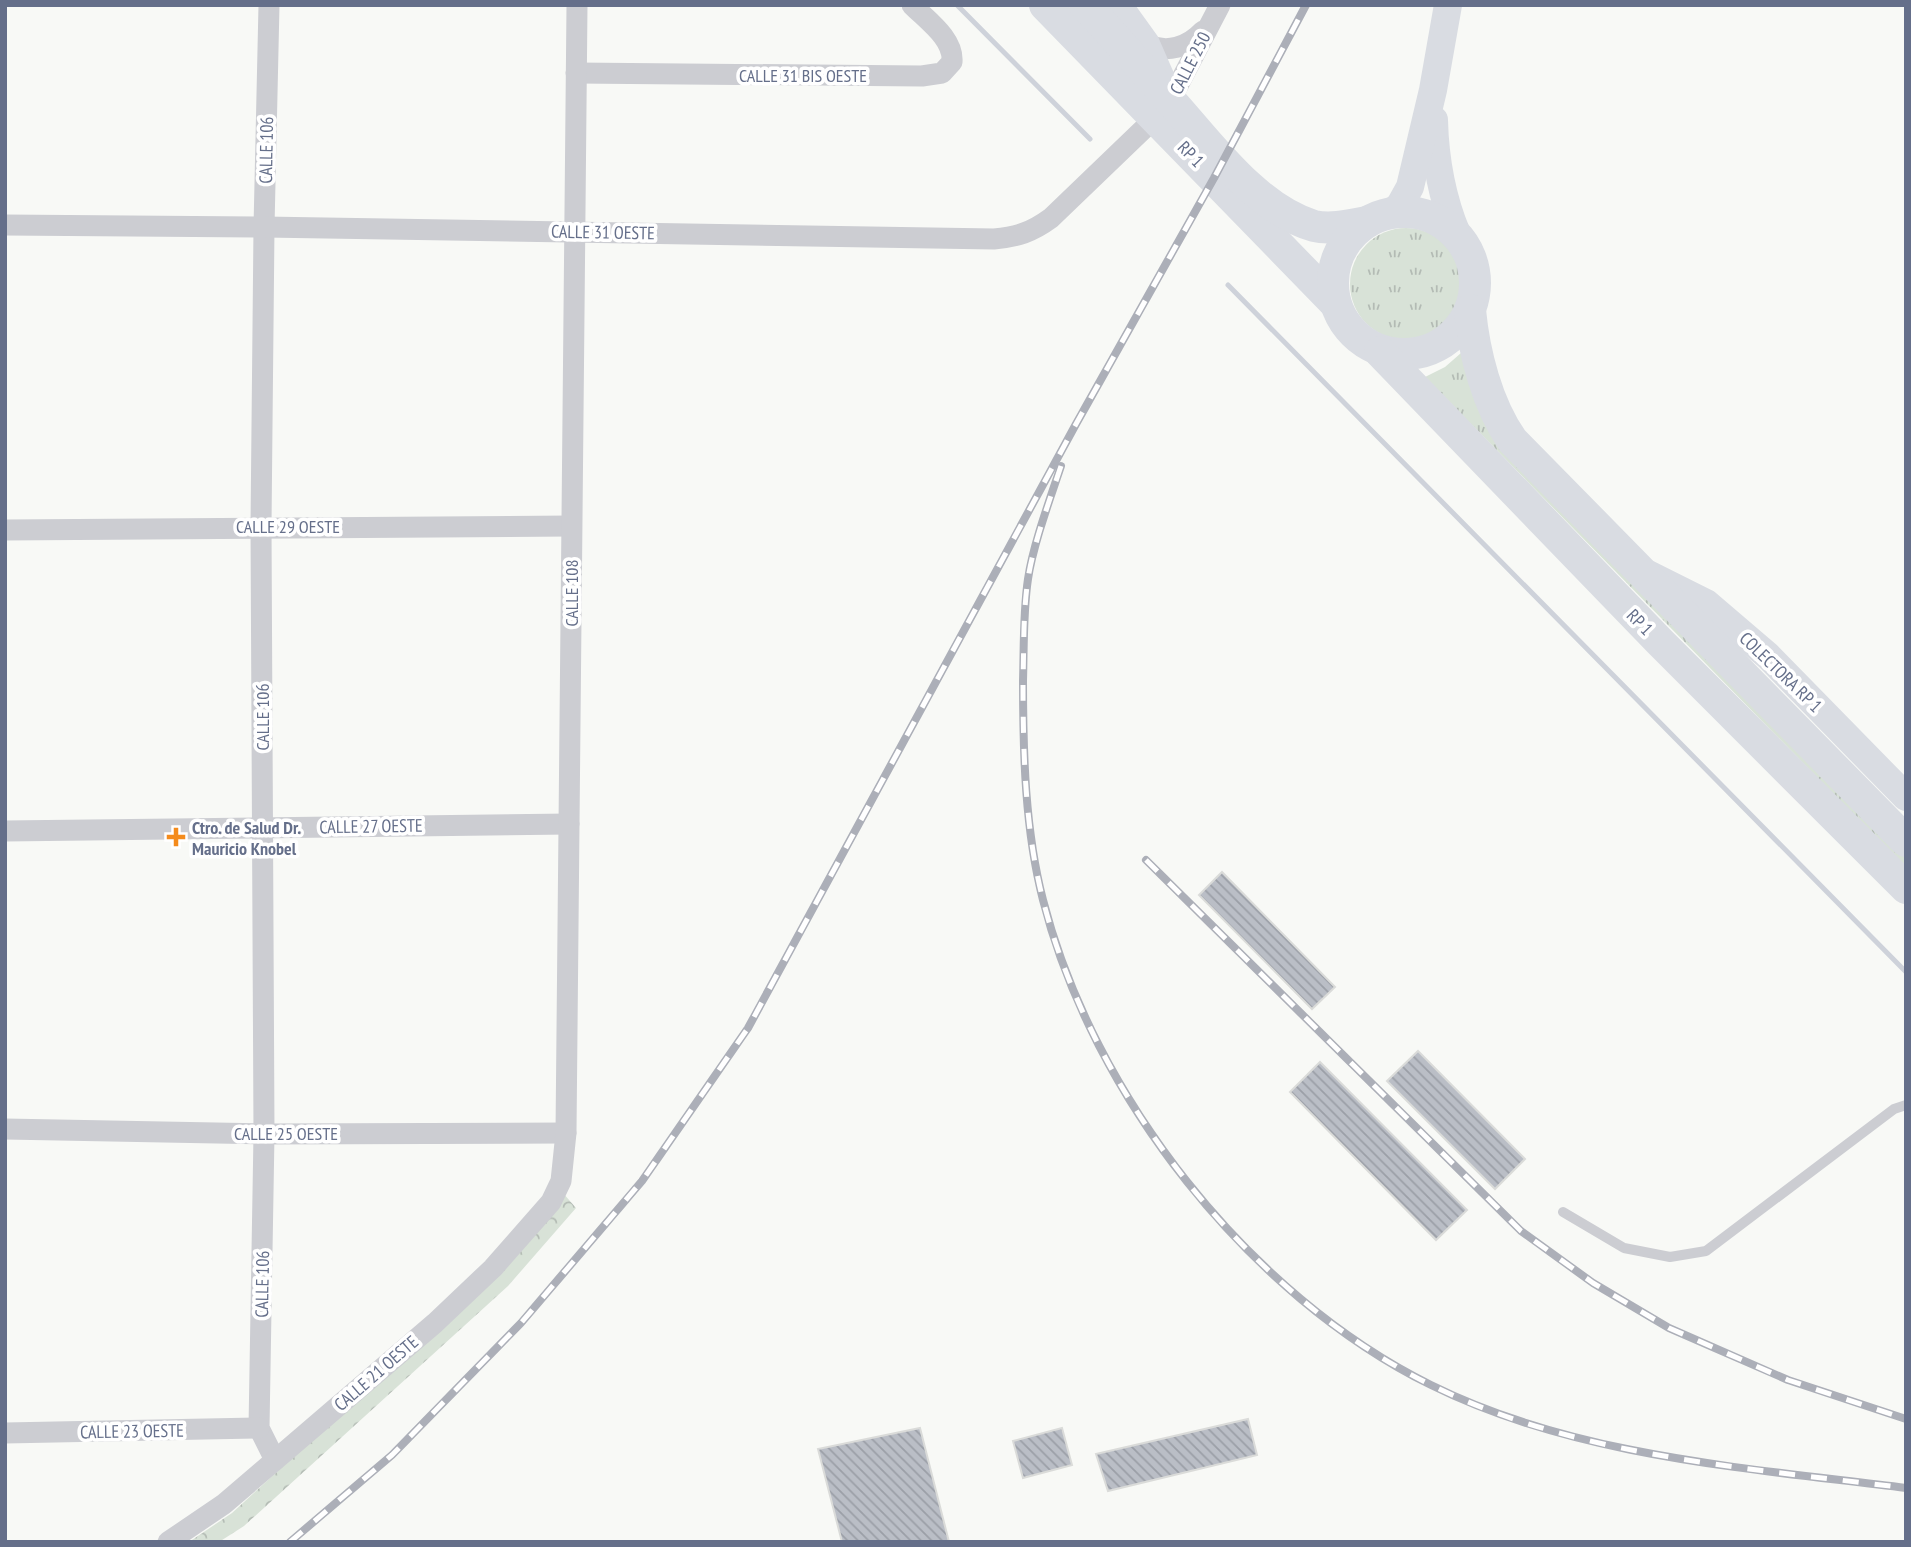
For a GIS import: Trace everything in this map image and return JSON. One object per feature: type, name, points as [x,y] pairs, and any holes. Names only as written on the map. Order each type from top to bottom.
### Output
[{"type":"main road","name":"RP 1","points":[[1045,5],[1270,203],[1316,227],[1339,227],[1380,217]]},
{"type":"main road","name":"RP 1","points":[[1085,5],[1163,109],[1335,303]]},
{"type":"main road","points":[[1118,5],[1146,44],[1163,109]]},
{"type":"main road","points":[[1433,90],[1434,135],[1441,184],[1447,210],[1457,234],[1470,254],[1476,277],[1476,298],[1465,322],[1450,339],[1429,351],[1406,355],[1380,352],[1362,341],[1346,324],[1335,303],[1332,280],[1337,257],[1349,237],[1400,205],[1410,187],[1433,90],[1448,5]]},
{"type":"main road","points":[[1380,217],[1407,211],[1426,215],[1442,222],[1457,234]]},
{"type":"main road","name":"RP 1","points":[[1470,310],[1488,389],[1502,425],[1512,440],[1906,841]]},
{"type":"main road","name":"RP 1","points":[[1380,352],[1660,642],[1906,888]]},
{"type":"main road","name":"COLECTORA RP 1","points":[[1639,569],[1706,603],[1768,656],[1906,797]]},
{"type":"street","name":"CALLE 106","points":[[259,1428],[264,1134],[261,526],[269,5]]},
{"type":"street","name":"CALLE 108","points":[[561,1181],[566,1133],[576,5]]},
{"type":"street","name":"CALLE 31 BIS OESTE","points":[[576,73],[922,76],[942,73],[952,62],[953,52],[949,43],[912,5]]},
{"type":"street","name":"CALLE 250","points":[[1163,109],[1220,5]]},
{"type":"street","name":"CALLE 250","points":[[1146,44],[1157,49],[1180,46],[1193,42],[1209,25]]},
{"type":"street","name":"CALLE 31 OESTE","points":[[5,225],[994,239],[1015,237],[1033,231],[1051,218],[1163,109]]},
{"type":"street","name":"CALLE 29 OESTE","points":[[5,530],[261,526],[571,526]]},
{"type":"street","name":"CALLE 27 OESTE","points":[[5,831],[569,824]]},
{"type":"street","name":"CALLE 25 OESTE","points":[[5,1129],[264,1134],[566,1133]]},
{"type":"street","name":"CALLE 21 OESTE","points":[[167,1542],[224,1504],[435,1322],[493,1268],[551,1202],[561,1181]]},
{"type":"street","name":"CALLE 23 OESTE","points":[[5,1433],[259,1428]]},
{"type":"street","points":[[259,1428],[275,1460]]},
{"type":"lane","points":[[1563,1212],[1623,1248],[1670,1257],[1706,1251],[1894,1109],[1906,1105]]},
{"type":"green space","points":[[1406,228],[1427,232],[1445,245],[1458,263],[1462,284],[1458,305],[1445,323],[1427,336],[1406,340],[1385,336],[1367,323],[1354,305],[1350,284],[1354,263],[1367,245],[1385,232]]},
{"type":"green space","points":[[1461,353],[1484,398],[1906,846],[1906,873],[1810,770],[1425,377],[1445,367]]},
{"type":"green space","points":[[563,1193],[576,1208],[508,1286],[244,1526],[219,1542],[189,1542],[232,1513],[303,1448]]},
{"type":"building","points":[[1222,872],[1335,987],[1312,1009],[1199,895]]},
{"type":"building","points":[[1418,1051],[1525,1159],[1495,1189],[1387,1081]]},
{"type":"building","points":[[1320,1062],[1467,1210],[1436,1240],[1290,1092]]},
{"type":"building","points":[[1248,1419],[1257,1455],[1108,1491],[1096,1454]]},
{"type":"building","points":[[920,1428],[949,1542],[842,1542],[818,1449]]},
{"type":"building","points":[[1062,1428],[1072,1465],[1023,1478],[1013,1441]]},
{"type":"waterway","points":[[957,5],[1090,139]]},
{"type":"waterway","points":[[1228,285],[1906,972]]},
{"type":"railway","points":[[290,1542],[392,1455],[521,1323],[642,1181],[748,1028],[1306,5]]},
{"type":"railway","points":[[1061,466],[1034,552],[1024,617],[1025,763],[1032,846],[1043,900],[1067,973],[1099,1046],[1140,1116],[1188,1182],[1241,1244],[1301,1299],[1364,1346],[1431,1385],[1487,1409],[1544,1429],[1664,1456],[1906,1488]]},
{"type":"railway","points":[[1146,860],[1521,1231],[1593,1283],[1669,1328],[1788,1380],[1906,1419]]},
{"type":"place","name":"Ctro. de Salud Dr. Mauricio Knobel","points":[[176,837]]}]
